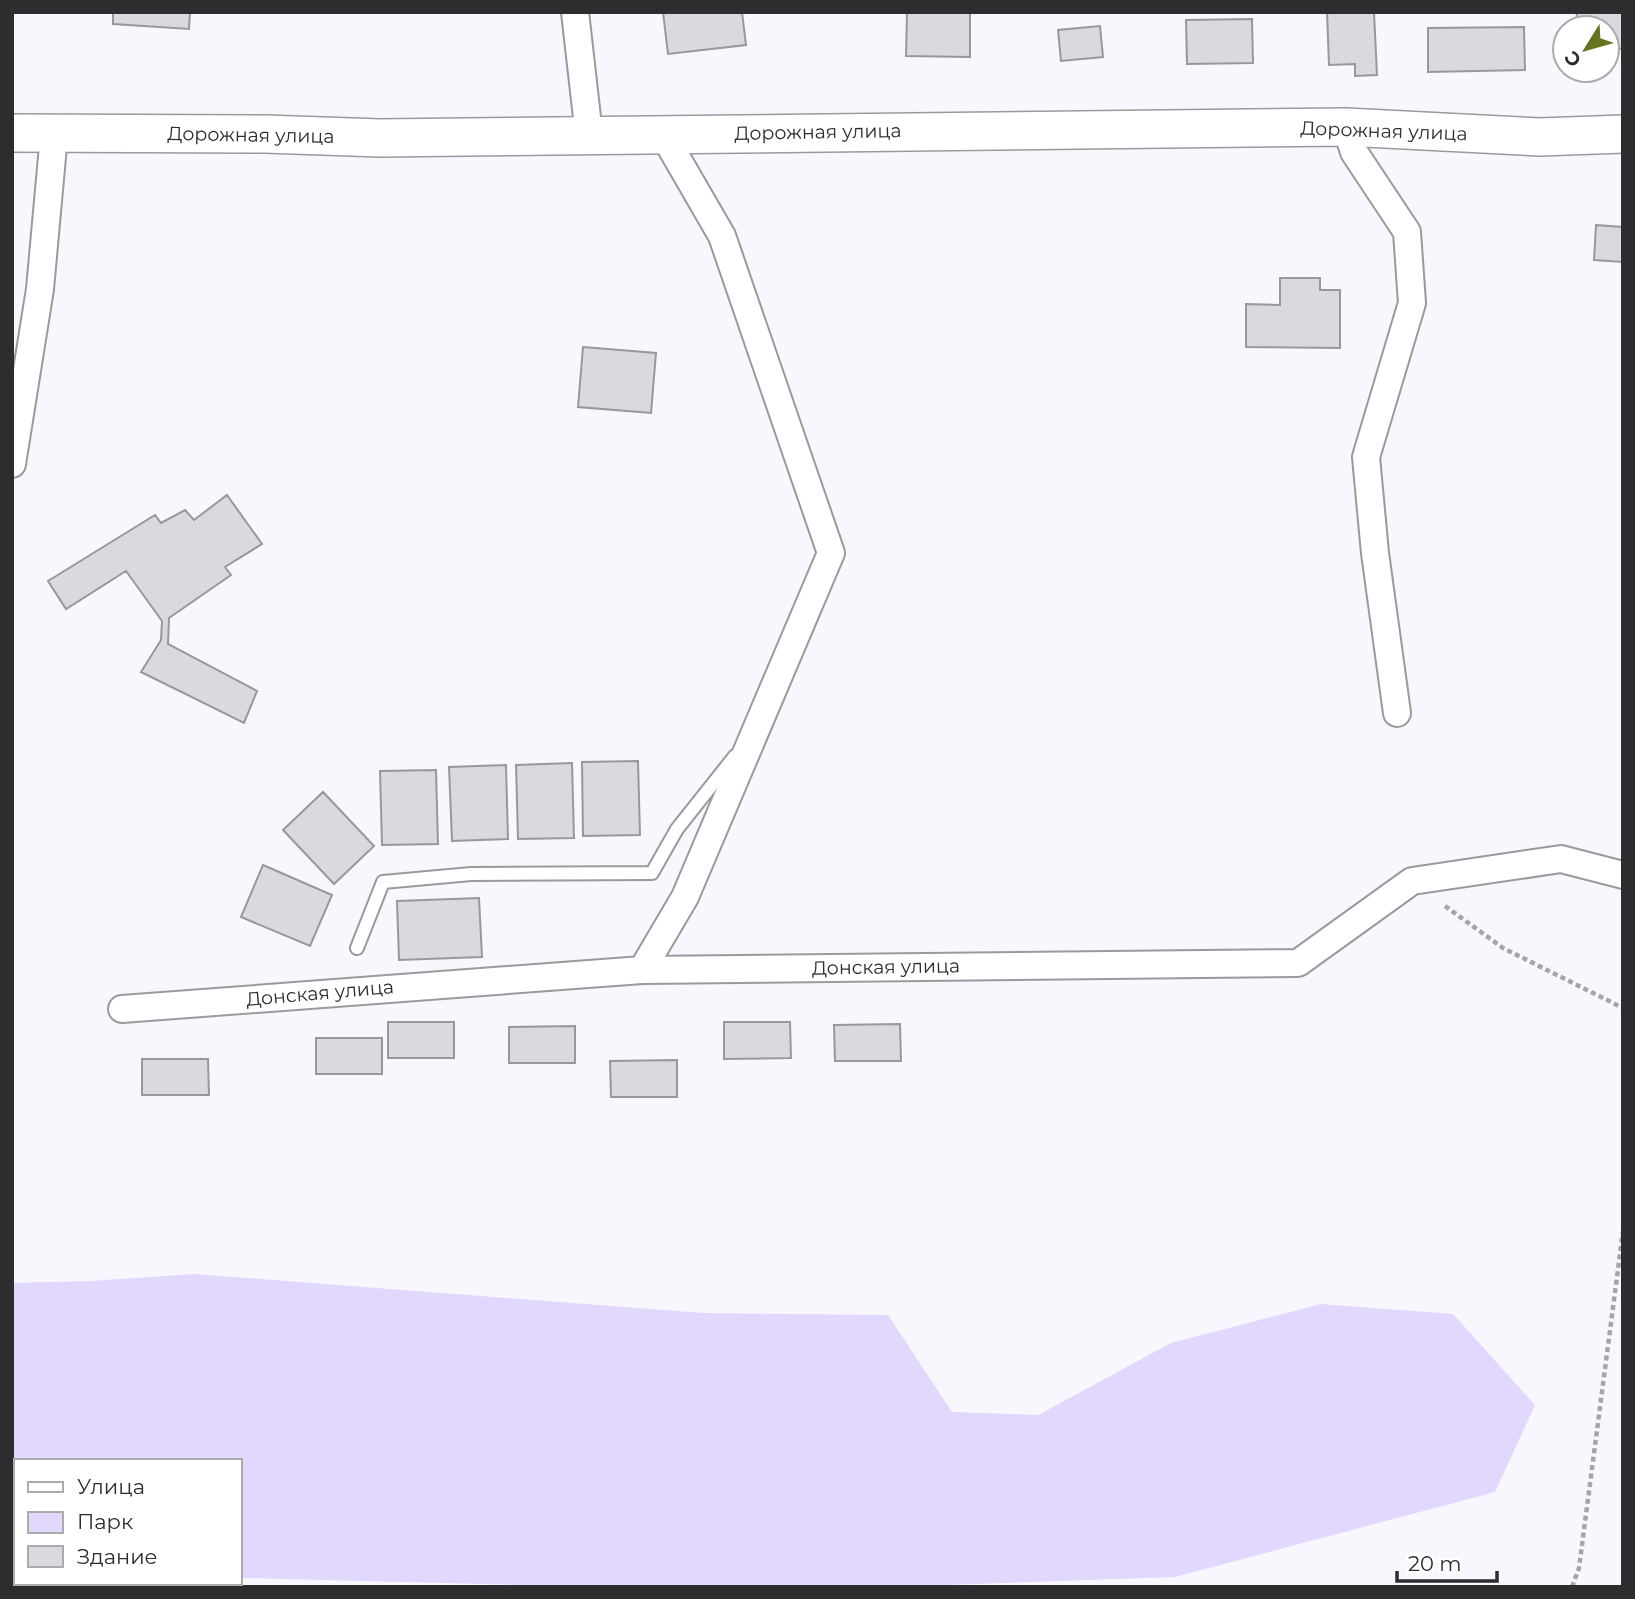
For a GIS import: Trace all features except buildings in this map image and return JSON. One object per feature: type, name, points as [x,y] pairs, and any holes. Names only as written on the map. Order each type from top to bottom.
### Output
[{"type":"street","points":[[575,12],[589,135]]},
{"type":"street","points":[[1346,127],[1354,152],[1407,232],[1412,303],[1366,457],[1375,553],[1396,713]]},
{"type":"street","name":"Дорожная улица","points":[[12,133],[265,134],[380,138],[1346,127],[1540,137],[1623,134]]},
{"type":"street","points":[[642,970],[685,897],[831,553],[722,236],[663,134]]},
{"type":"street","points":[[12,464],[40,289],[54,135]]},
{"type":"street","name":"Донская улица","points":[[122,1009],[642,970],[1298,963],[1412,881],[1561,859],[1623,875]]},
{"type":"lane","points":[[358,948],[383,882],[471,874],[652,873],[677,829],[757,728]]},
{"type":"path","points":[[1412,881],[1503,948],[1623,1008]]},
{"type":"path","points":[[1572,1587],[1579,1568],[1623,1231]]},
{"type":"green space","points":[[194,1274],[703,1313],[888,1315],[952,1412],[1038,1415],[1171,1343],[1321,1304],[1453,1314],[1535,1405],[1495,1492],[1175,1577],[888,1587],[605,1587],[242,1578],[242,1459],[14,1459],[12,1575],[12,1283]]}]
